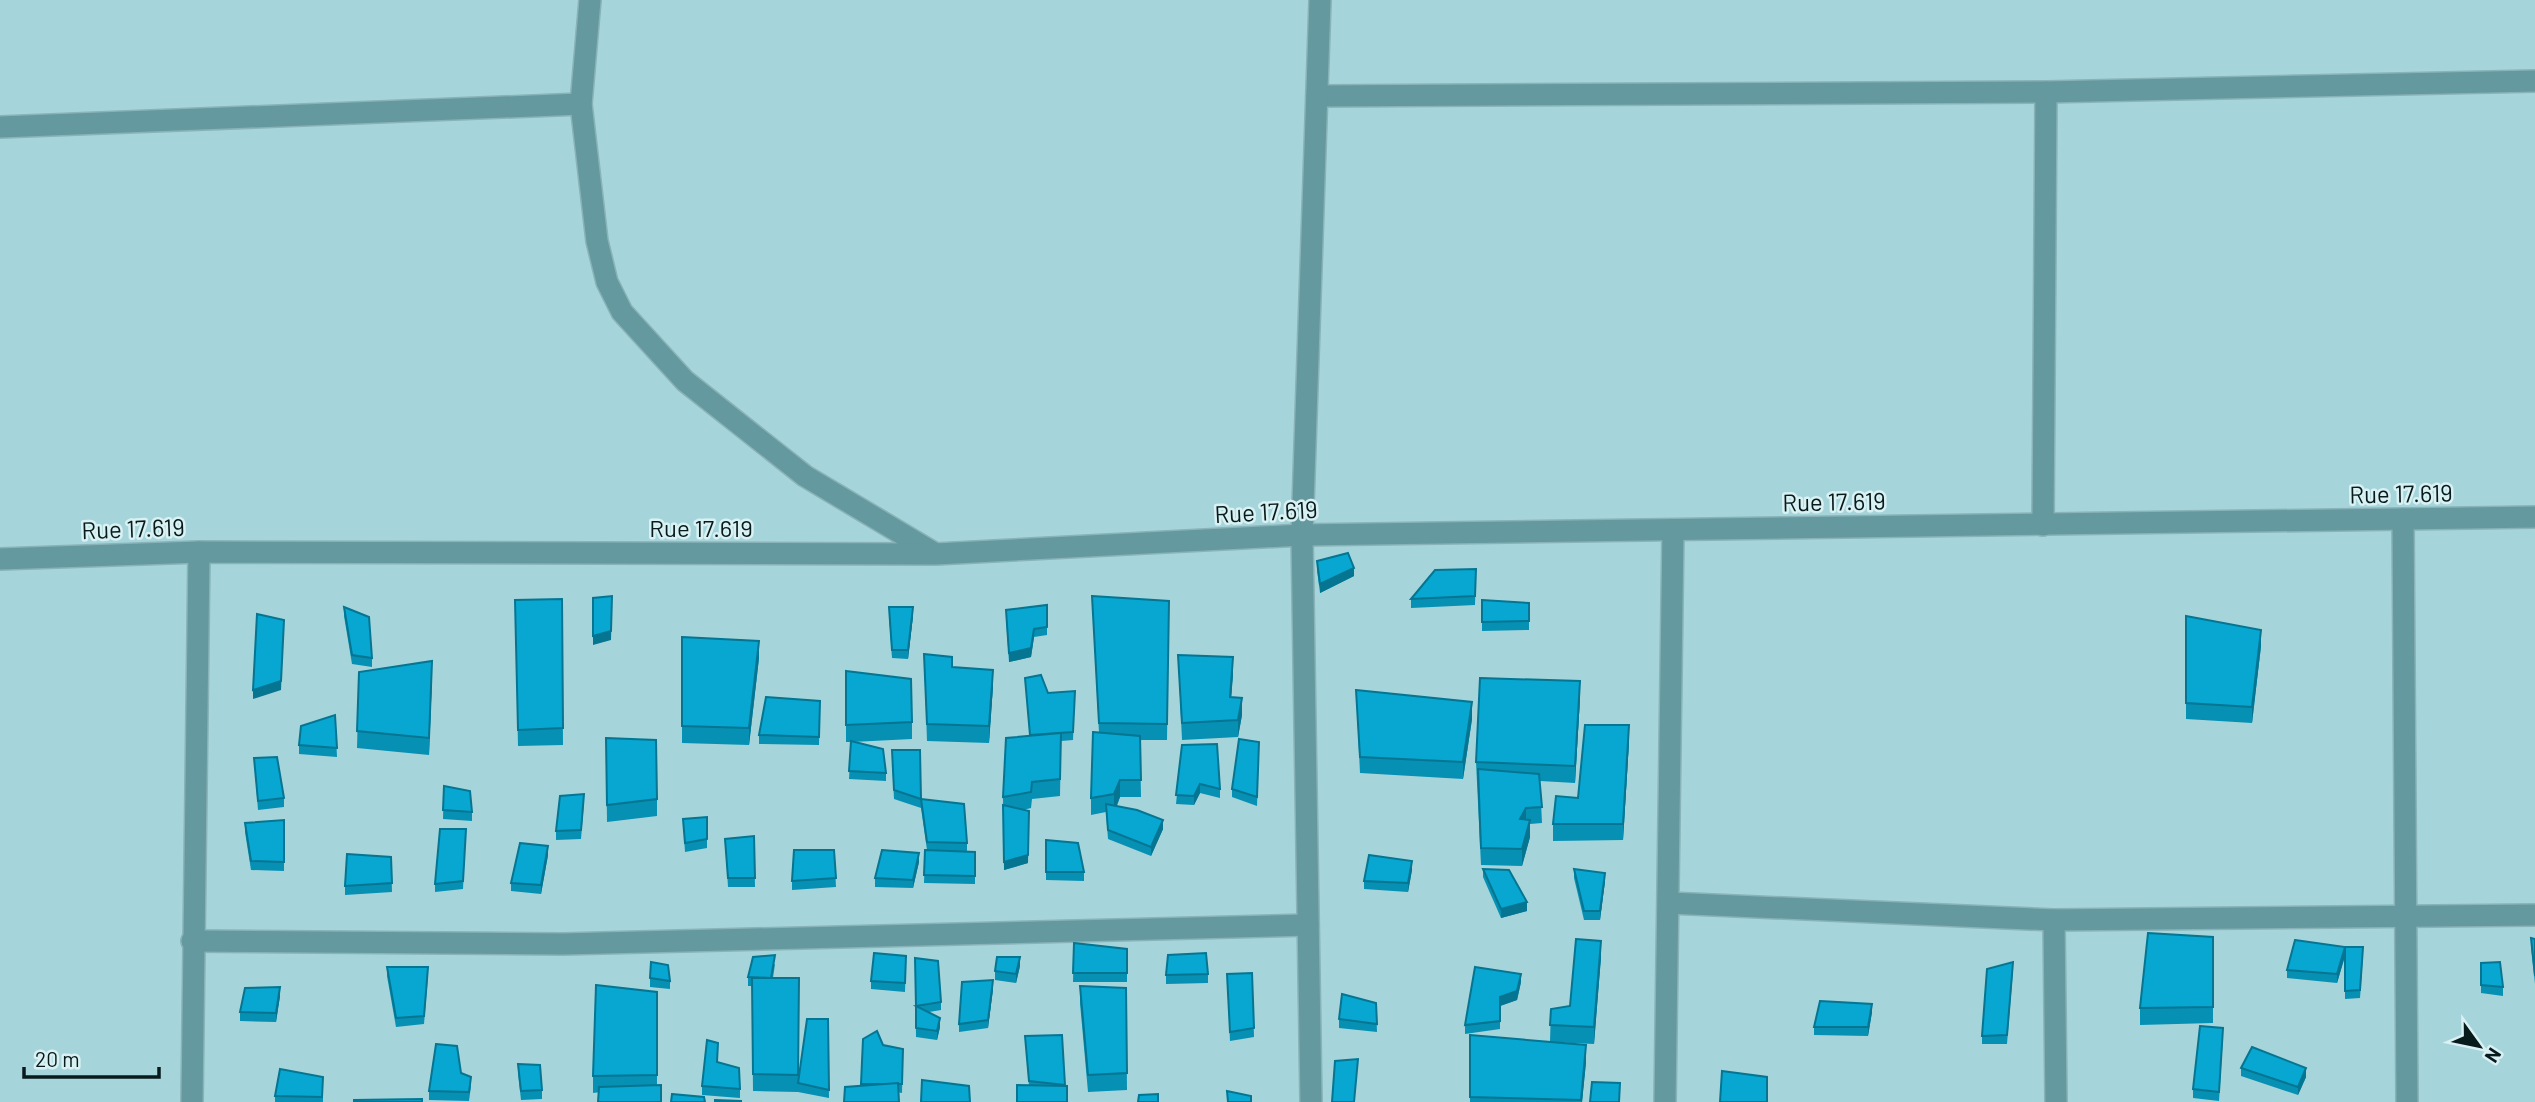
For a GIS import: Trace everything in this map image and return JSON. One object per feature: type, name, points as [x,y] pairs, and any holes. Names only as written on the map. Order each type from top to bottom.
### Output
[{"type":"street","points":[[590,0],[581,104],[597,241],[607,282],[622,313],[685,381],[805,476],[936,554]]},
{"type":"street","points":[[1311,1102],[1302,535],[1320,0]]},
{"type":"street","points":[[1317,96],[2046,92],[2535,82]]},
{"type":"street","points":[[2043,525],[2046,92]]},
{"type":"street","points":[[0,127],[581,104]]},
{"type":"street","name":"Rue 17.619","points":[[0,559],[199,552],[936,554],[1302,535],[2535,517]]},
{"type":"street","points":[[2403,519],[2407,1102]]},
{"type":"street","points":[[1665,1102],[1673,530]]},
{"type":"street","points":[[192,1102],[199,552]]},
{"type":"street","points":[[1669,903],[2054,920],[2535,915]]},
{"type":"street","points":[[2054,920],[2056,1102]]},
{"type":"street","points":[[192,942],[563,944],[1308,925]]},
{"type":"building","points":[[1348,553],[1354,568],[1320,584],[1317,561]]},
{"type":"building","points":[[1476,569],[1475,596],[1411,599],[1435,570]]},
{"type":"building","points":[[612,596],[611,631],[593,636],[593,598]]},
{"type":"building","points":[[1092,596],[1169,601],[1167,724],[1099,723]]},
{"type":"building","points":[[562,599],[563,728],[518,730],[515,600]]},
{"type":"building","points":[[1482,600],[1529,603],[1529,621],[1482,622]]},
{"type":"building","points":[[1047,605],[1047,627],[1034,629],[1031,648],[1009,653],[1006,610]]},
{"type":"building","points":[[344,607],[369,617],[372,658],[352,655]]},
{"type":"building","points":[[889,607],[913,607],[908,650],[892,650]]},
{"type":"building","points":[[257,614],[284,620],[281,681],[253,690]]},
{"type":"building","points":[[2186,616],[2261,630],[2252,707],[2186,703]]},
{"type":"building","points":[[682,637],[759,641],[749,728],[682,726]]},
{"type":"building","points":[[924,654],[952,657],[952,667],[993,670],[989,726],[927,724]]},
{"type":"building","points":[[1178,655],[1233,657],[1230,697],[1242,698],[1238,720],[1182,723]]},
{"type":"building","points":[[432,661],[429,738],[357,731],[359,672]]},
{"type":"building","points":[[846,671],[911,679],[912,722],[846,725]]},
{"type":"building","points":[[1041,675],[1048,693],[1075,691],[1073,732],[1030,735],[1025,678]]},
{"type":"building","points":[[1480,678],[1580,681],[1575,766],[1476,762]]},
{"type":"building","points":[[1356,690],[1472,702],[1463,762],[1360,757]]},
{"type":"building","points":[[766,697],[820,701],[819,737],[759,735]]},
{"type":"building","points":[[335,715],[337,748],[299,745],[301,726]]},
{"type":"building","points":[[1585,725],[1629,725],[1623,824],[1553,824],[1556,796],[1578,798]]},
{"type":"building","points":[[1093,732],[1140,736],[1141,780],[1120,780],[1114,794],[1091,798]]},
{"type":"building","points":[[1061,733],[1060,779],[1032,782],[1031,792],[1003,797],[1006,738]]},
{"type":"building","points":[[606,738],[656,740],[657,799],[607,805]]},
{"type":"building","points":[[1239,739],[1259,742],[1257,797],[1232,789]]},
{"type":"building","points":[[851,741],[883,749],[886,773],[849,771]]},
{"type":"building","points":[[1217,744],[1220,789],[1200,784],[1194,796],[1176,795],[1182,745]]},
{"type":"building","points":[[892,750],[920,750],[921,799],[894,790]]},
{"type":"building","points":[[277,757],[284,798],[258,801],[254,758]]},
{"type":"building","points":[[1478,769],[1539,774],[1542,807],[1526,808],[1520,819],[1530,820],[1522,849],[1481,848]]},
{"type":"building","points":[[444,786],[470,791],[472,812],[443,810]]},
{"type":"building","points":[[584,794],[581,830],[556,831],[560,796]]},
{"type":"building","points":[[921,799],[964,804],[967,843],[927,842]]},
{"type":"building","points":[[1106,804],[1137,810],[1163,820],[1151,847],[1108,830]]},
{"type":"building","points":[[1003,805],[1029,811],[1028,855],[1004,862]]},
{"type":"building","points":[[707,817],[707,839],[685,843],[683,819]]},
{"type":"building","points":[[284,820],[284,862],[251,861],[245,823]]},
{"type":"building","points":[[440,829],[466,829],[463,881],[435,884]]},
{"type":"building","points":[[754,836],[755,878],[728,878],[725,839]]},
{"type":"building","points":[[1046,840],[1078,843],[1084,872],[1046,872]]},
{"type":"building","points":[[520,843],[548,846],[541,885],[511,883]]},
{"type":"building","points":[[794,850],[834,850],[836,878],[792,881]]},
{"type":"building","points":[[882,850],[919,853],[913,880],[875,878]]},
{"type":"building","points":[[925,850],[975,852],[975,876],[924,875]]},
{"type":"building","points":[[347,854],[391,857],[392,883],[345,886]]},
{"type":"building","points":[[1369,855],[1412,861],[1408,883],[1364,881]]},
{"type":"building","points":[[1483,869],[1509,870],[1527,902],[1501,909]]},
{"type":"building","points":[[1574,869],[1605,873],[1600,911],[1584,911]]},
{"type":"building","points":[[2148,933],[2213,937],[2213,1007],[2140,1008]]},
{"type":"building","points":[[2531,938],[2535,939],[2535,976]]},
{"type":"building","points":[[1576,939],[1601,941],[1594,1027],[1550,1025],[1551,1009],[1570,1006]]},
{"type":"building","points":[[2295,940],[2345,947],[2337,974],[2287,970]]},
{"type":"building","points":[[1074,943],[1127,949],[1127,973],[1073,973]]},
{"type":"building","points":[[2345,947],[2363,947],[2360,990],[2345,991]]},
{"type":"building","points":[[874,953],[906,956],[905,983],[871,981]]},
{"type":"building","points":[[1206,953],[1208,974],[1166,975],[1168,955]]},
{"type":"building","points":[[775,955],[771,978],[748,977],[753,957]]},
{"type":"building","points":[[997,957],[1020,957],[1016,974],[995,971]]},
{"type":"building","points":[[915,958],[938,961],[941,1002],[916,1006]]},
{"type":"building","points":[[651,962],[668,965],[670,981],[650,978]]},
{"type":"building","points":[[2013,962],[2007,1035],[1982,1036],[1987,969]]},
{"type":"building","points":[[2500,962],[2503,987],[2481,985],[2481,963]]},
{"type":"building","points":[[387,967],[428,967],[424,1016],[396,1018]]},
{"type":"building","points":[[1475,967],[1521,974],[1517,991],[1500,997],[1500,1021],[1465,1025]]},
{"type":"building","points":[[1252,973],[1254,1028],[1230,1032],[1227,974]]},
{"type":"building","points":[[752,978],[799,978],[798,1075],[753,1074]]},
{"type":"building","points":[[993,980],[988,1020],[959,1024],[962,982]]},
{"type":"building","points":[[596,985],[657,992],[657,1075],[593,1076]]},
{"type":"building","points":[[1080,986],[1126,988],[1127,1073],[1088,1075]]},
{"type":"building","points":[[280,987],[276,1013],[240,1012],[245,988]]},
{"type":"building","points":[[1342,994],[1376,1003],[1377,1024],[1339,1019]]},
{"type":"building","points":[[1820,1001],[1872,1004],[1868,1027],[1814,1027]]},
{"type":"building","points":[[916,1006],[940,1018],[937,1031],[916,1028]]},
{"type":"building","points":[[807,1019],[828,1019],[829,1090],[798,1083]]},
{"type":"building","points":[[2200,1026],[2223,1028],[2219,1092],[2193,1089]]},
{"type":"building","points":[[877,1031],[883,1045],[903,1049],[902,1084],[861,1084],[863,1039]]},
{"type":"building","points":[[1062,1035],[1065,1085],[1029,1081],[1025,1036]]},
{"type":"building","points":[[1470,1035],[1586,1045],[1581,1100],[1470,1097]]},
{"type":"building","points":[[707,1040],[718,1043],[717,1062],[739,1068],[740,1089],[702,1086]]},
{"type":"building","points":[[436,1044],[457,1046],[461,1073],[471,1077],[469,1092],[429,1091]]},
{"type":"building","points":[[2252,1047],[2306,1068],[2298,1087],[2241,1068]]},
{"type":"building","points":[[1358,1059],[1354,1102],[1332,1102],[1335,1061]]},
{"type":"building","points":[[518,1064],[540,1065],[542,1090],[521,1091]]},
{"type":"building","points":[[280,1069],[323,1077],[322,1097],[275,1096]]},
{"type":"building","points":[[1722,1071],[1767,1077],[1767,1102],[1720,1102]]},
{"type":"building","points":[[922,1080],[969,1086],[970,1102],[921,1102]]},
{"type":"building","points":[[1592,1082],[1620,1083],[1619,1102],[1590,1102]]},
{"type":"building","points":[[898,1083],[899,1102],[844,1102],[845,1087]]},
{"type":"building","points":[[661,1085],[661,1102],[598,1102],[599,1087]]},
{"type":"building","points":[[1017,1085],[1067,1086],[1067,1102],[1017,1102]]},
{"type":"building","points":[[1227,1091],[1251,1096],[1251,1102],[1228,1102]]},
{"type":"building","points":[[672,1094],[704,1097],[705,1102],[671,1102]]},
{"type":"building","points":[[1158,1094],[1158,1102],[1138,1102],[1139,1095]]},
{"type":"building","points":[[422,1099],[422,1102],[354,1102],[354,1100]]},
{"type":"building","points":[[741,1101],[741,1102],[715,1102]]}]
